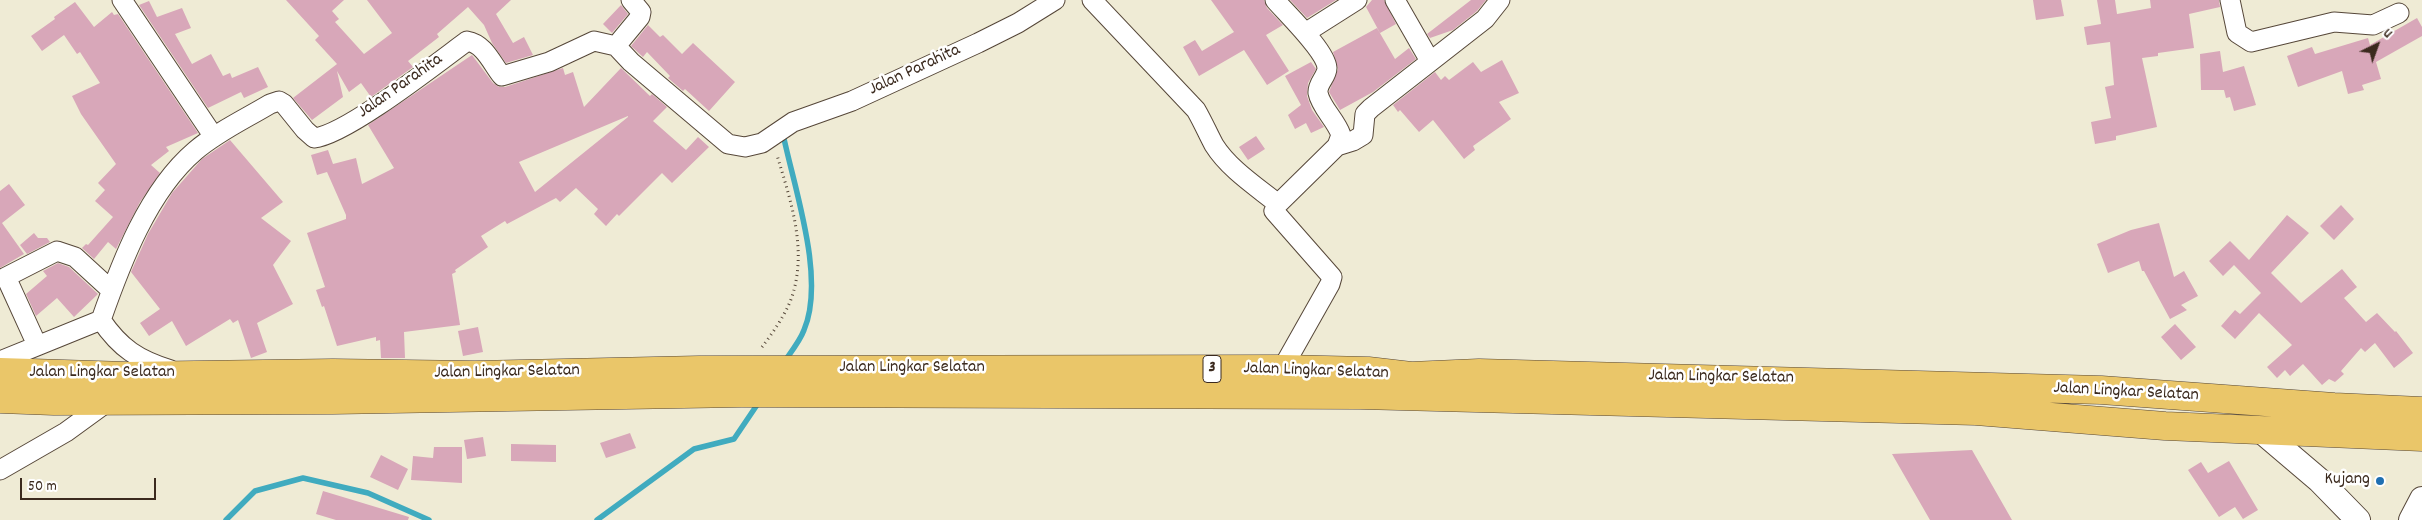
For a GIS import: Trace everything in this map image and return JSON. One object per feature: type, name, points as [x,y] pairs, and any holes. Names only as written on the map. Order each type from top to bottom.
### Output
[{"type":"main road","name":"Jalan Lingkar Selatan","points":[[0,372],[127,376],[185,374],[475,375],[744,370],[1282,382],[1500,398],[1976,411],[2165,426],[2422,437]]},
{"type":"main road","name":"Jalan Lingkar Selatan","points":[[0,399],[445,398],[1282,382],[1368,371],[1410,376],[1478,373],[2101,390],[2334,407],[2394,408],[2422,411]]},
{"type":"street","points":[[122,0],[214,137]]},
{"type":"street","points":[[616,46],[640,18],[641,12],[631,0]]},
{"type":"street","name":"Jalan Parahita","points":[[101,320],[123,259],[155,200],[173,174],[195,150],[270,104],[279,101],[284,104],[309,134],[314,138],[322,138],[354,120],[468,41],[474,42],[486,53],[502,76],[549,62],[594,41],[616,46],[631,62],[728,144],[754,146],[804,116],[852,101],[978,43],[1018,23],[1055,0]]},
{"type":"street","points":[[1092,0],[1196,110],[1207,126],[1214,145],[1229,163],[1278,204]]},
{"type":"street","points":[[1275,0],[1305,33],[1326,65],[1327,72],[1318,91],[1322,102],[1338,129],[1340,141],[1278,204],[1274,211],[1332,278],[1282,382]]},
{"type":"street","points":[[1305,33],[1357,0]]},
{"type":"street","points":[[1395,0],[1430,61]]},
{"type":"street","points":[[1337,146],[1353,141],[1362,135],[1365,114],[1485,19],[1500,0]]},
{"type":"street","points":[[2230,0],[2238,32],[2241,37],[2251,42],[2334,22],[2373,25],[2399,13]]},
{"type":"street","points":[[37,345],[3,273],[58,252],[75,257],[111,290]]},
{"type":"street","points":[[0,361],[101,320],[123,348],[152,364],[185,374]]},
{"type":"street","points":[[2394,408],[2422,399]]},
{"type":"street","points":[[0,470],[66,432],[110,400]]},
{"type":"street","points":[[2258,429],[2319,480],[2358,520]]},
{"type":"street","points":[[2411,520],[2422,499]]},
{"type":"path","points":[[744,370],[767,340],[790,301],[796,279],[796,217],[775,134]]},
{"type":"building","points":[[286,0],[344,0],[332,11],[339,19],[335,22],[364,54],[392,33],[367,0],[511,0],[496,14],[513,43],[524,37],[533,55],[506,63],[492,43],[484,25],[468,7],[437,34],[439,37],[408,61],[413,67],[371,97],[361,83],[349,92],[337,71],[343,97],[312,120],[293,98],[337,64],[315,40],[319,36]]},
{"type":"building","points":[[1211,0],[1264,0],[1267,8],[1283,25],[1266,35],[1289,71],[1267,85],[1244,50],[1199,76],[1183,47],[1195,40],[1202,51],[1234,32]]},
{"type":"building","points":[[1290,0],[1336,0],[1307,18]]},
{"type":"building","points":[[1372,0],[1384,0],[1396,24],[1380,33],[1366,7]]},
{"type":"building","points":[[1471,0],[1486,0],[1477,11],[1453,30],[1430,38],[1427,34]]},
{"type":"building","points":[[2033,0],[2061,0],[2064,16],[2036,20]]},
{"type":"building","points":[[2097,0],[2115,0],[2117,14],[2151,8],[2150,0],[2219,0],[2220,7],[2189,14],[2194,48],[2158,53],[2158,56],[2142,58],[2157,127],[2116,136],[2116,140],[2095,144],[2091,122],[2111,118],[2105,87],[2114,85],[2110,42],[2087,45],[2084,27],[2101,24]]},
{"type":"building","points":[[149,1],[157,17],[182,8],[191,28],[175,34],[192,64],[211,54],[223,76],[230,73],[232,78],[258,67],[268,87],[244,98],[241,92],[208,108],[139,5]]},
{"type":"building","points":[[75,2],[94,27],[112,12],[114,15],[118,14],[198,133],[166,147],[169,151],[151,165],[160,173],[140,202],[116,249],[108,242],[94,259],[82,248],[86,244],[88,245],[113,217],[95,201],[105,190],[98,183],[116,164],[81,114],[72,96],[100,83],[80,52],[77,54],[64,35],[42,51],[31,36]]},
{"type":"building","points":[[621,5],[628,14],[612,33],[603,24]]},
{"type":"building","points":[[2417,18],[2422,27],[2422,36],[2376,62],[2381,79],[2362,85],[2364,90],[2348,94],[2342,71],[2298,87],[2287,56],[2312,47],[2315,54],[2368,38],[2370,45]]},
{"type":"building","points":[[648,25],[660,37],[663,35],[682,54],[693,43],[735,82],[709,111],[685,89],[683,91],[668,78],[670,76],[647,52],[643,57],[631,46]]},
{"type":"building","points":[[1377,28],[1395,59],[1409,48],[1416,59],[1373,92],[1340,110],[1329,92],[1338,69],[1333,52]]},
{"type":"building","points":[[2220,51],[2223,72],[2244,66],[2256,105],[2234,111],[2230,97],[2226,98],[2224,90],[2201,90],[2200,54]]},
{"type":"building","points":[[472,55],[493,83],[499,87],[505,87],[563,68],[565,75],[573,72],[584,107],[621,68],[650,96],[652,94],[667,107],[653,121],[686,150],[698,137],[709,147],[672,183],[662,173],[619,216],[617,214],[606,226],[594,214],[598,209],[576,188],[560,202],[556,198],[507,224],[505,221],[481,236],[488,247],[452,274],[460,325],[404,332],[405,358],[381,358],[380,340],[376,341],[376,337],[337,346],[324,306],[322,307],[316,290],[325,287],[307,233],[346,219],[327,172],[317,175],[311,155],[328,150],[333,164],[356,158],[362,184],[394,168],[368,125]],"holes":[[[628,117],[535,192],[519,162]]]},
{"type":"building","points":[[1502,60],[1519,93],[1499,102],[1511,119],[1473,146],[1475,150],[1464,159],[1433,120],[1419,132],[1400,110],[1398,112],[1393,105],[1435,72],[1441,80],[1445,76],[1449,80],[1473,62],[1481,72]]},
{"type":"building","points":[[1311,62],[1316,69],[1308,83],[1307,96],[1312,110],[1324,127],[1311,133],[1306,123],[1295,129],[1288,115],[1301,105],[1285,76]]},
{"type":"building","points":[[1256,136],[1265,149],[1248,160],[1239,147]]},
{"type":"building","points":[[230,140],[283,202],[261,218],[291,241],[273,265],[293,304],[257,323],[267,352],[251,358],[238,320],[233,323],[230,319],[186,346],[172,321],[149,336],[140,323],[160,309],[131,272],[148,234],[172,193],[202,159]]},
{"type":"building","points":[[9,184],[25,205],[2,223],[24,254],[0,268],[0,191]]},
{"type":"building","points":[[2341,205],[2354,219],[2334,240],[2320,226]]},
{"type":"building","points":[[2287,215],[2309,233],[2271,273],[2301,303],[2342,269],[2357,287],[2344,298],[2366,322],[2377,313],[2396,331],[2413,353],[2394,368],[2375,343],[2365,352],[2361,348],[2341,371],[2344,374],[2335,382],[2329,379],[2322,385],[2303,364],[2290,376],[2285,370],[2277,378],[2267,367],[2292,345],[2259,313],[2235,339],[2221,326],[2235,310],[2240,314],[2261,293],[2234,265],[2223,276],[2209,261],[2230,241],[2249,260]]},
{"type":"building","points":[[2159,223],[2174,277],[2184,271],[2198,296],[2181,305],[2187,310],[2170,319],[2144,271],[2142,271],[2139,261],[2108,273],[2097,244],[2131,230]]},
{"type":"building","points":[[34,233],[38,238],[47,238],[50,242],[27,254],[20,245]]},
{"type":"building","points":[[58,263],[69,267],[98,294],[74,317],[57,298],[36,316],[26,294],[47,276],[43,271]]},
{"type":"building","points":[[2175,324],[2196,347],[2181,360],[2161,337]]},
{"type":"building","points":[[478,327],[483,352],[463,356],[458,331]]},
{"type":"building","points":[[630,433],[636,448],[606,458],[600,443]]},
{"type":"building","points":[[483,437],[486,456],[467,459],[464,440]]},
{"type":"building","points":[[511,444],[556,445],[556,462],[511,461]]},
{"type":"building","points":[[434,447],[462,447],[462,483],[411,480],[413,456],[433,458]]},
{"type":"building","points":[[1972,450],[2012,520],[1930,520],[1892,454]]},
{"type":"building","points":[[381,455],[408,469],[398,490],[370,477]]},
{"type":"building","points":[[2229,461],[2258,510],[2243,519],[2235,507],[2219,517],[2188,470],[2201,462],[2208,473]]},
{"type":"building","points":[[323,491],[409,517],[408,520],[336,520],[316,514]]},
{"type":"waterway","points":[[783,134],[806,233],[812,285],[810,309],[804,330],[784,362]]},
{"type":"waterway","points":[[597,520],[694,449],[734,439],[759,402]]},
{"type":"waterway","points":[[226,520],[255,491],[303,478],[368,493],[429,520]]},
{"type":"place","name":"Kujang","points":[[2380,481]]}]
